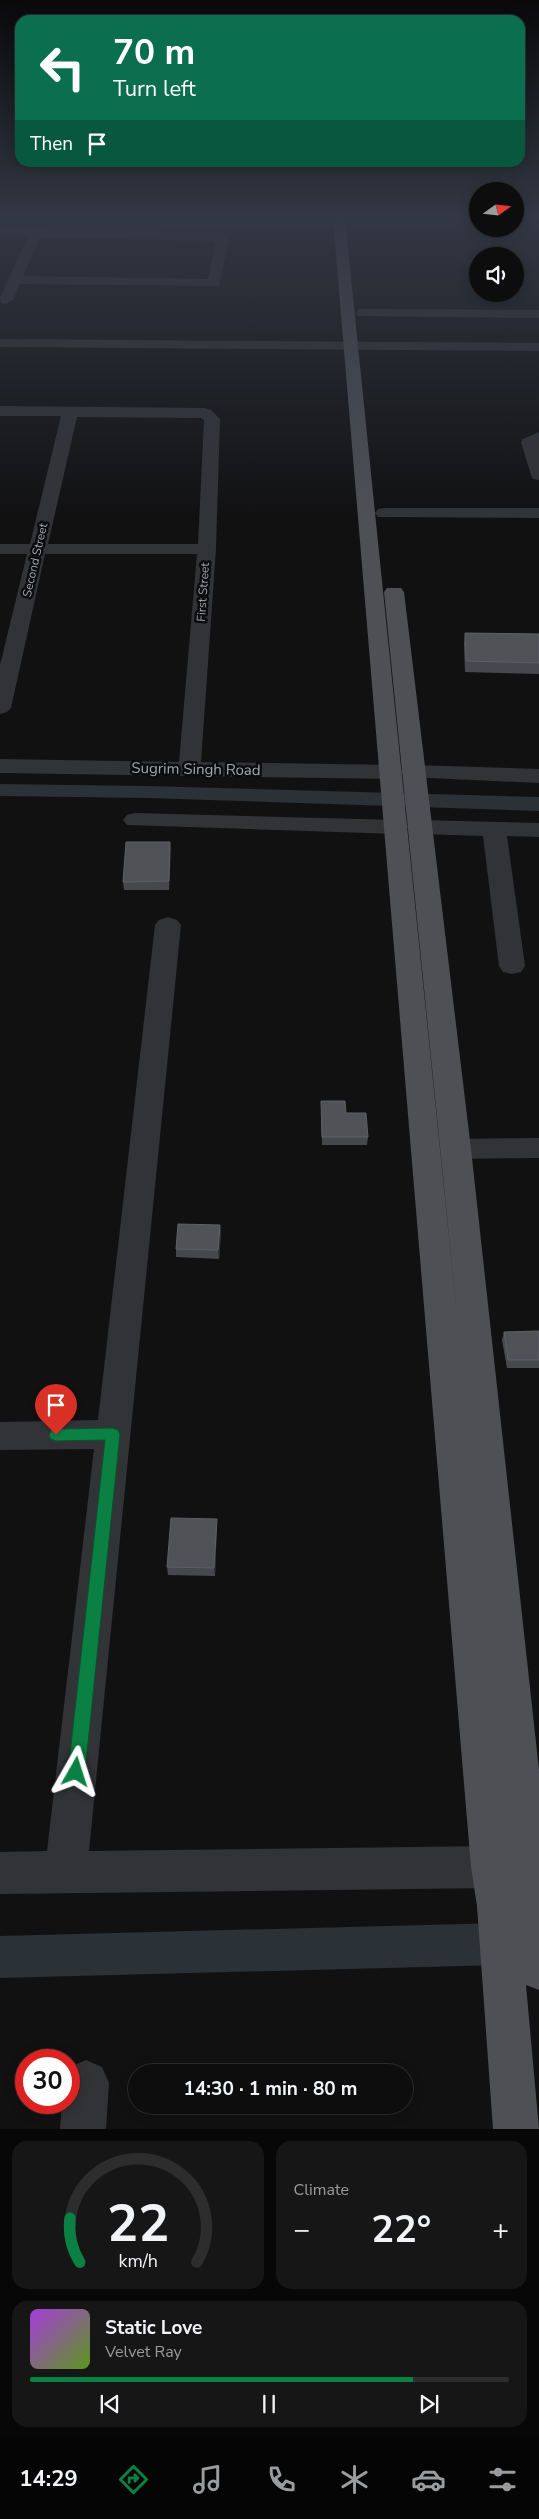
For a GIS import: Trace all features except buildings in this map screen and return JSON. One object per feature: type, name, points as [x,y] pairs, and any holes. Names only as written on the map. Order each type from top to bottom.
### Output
[{"type":"main road","points":[[354,318],[377,444]]},
{"type":"main road","points":[[363,318],[358,345],[404,774]]},
{"type":"main road","points":[[382,493],[387,532]]},
{"type":"main road","points":[[392,580],[408,825],[527,1964],[516,2129]]},
{"type":"main road","points":[[408,825],[456,1149],[518,1882]]},
{"type":"street","points":[[0,343],[539,347]]},
{"type":"street","points":[[0,411],[70,412]]},
{"type":"street","name":"First Street","points":[[70,412],[205,413],[212,418],[207,549],[190,769]]},
{"type":"street","name":"Second Street","points":[[0,708],[70,412]]},
{"type":"street","points":[[539,438],[529,442],[539,475]]},
{"type":"street","points":[[384,512],[539,513]]},
{"type":"street","points":[[0,548],[207,549]]},
{"type":"street","name":"Sugrim Singh Road","points":[[0,766],[539,776]]},
{"type":"street","points":[[135,820],[408,825],[539,830]]},
{"type":"street","points":[[494,829],[512,966]]},
{"type":"street","points":[[66,1871],[168,924]]},
{"type":"street","points":[[456,1149],[539,1148]]},
{"type":"street","points":[[0,1436],[113,1434]]},
{"type":"street","points":[[0,1873],[66,1871],[518,1882]]},
{"type":"street","points":[[83,2129],[86,2082]]},
{"type":"waterway","points":[[0,790],[147,792],[539,804]]},
{"type":"waterway","points":[[0,1957],[539,1943]]},
{"type":"route","points":[[56,1435],[113,1434],[76,1772]]}]
